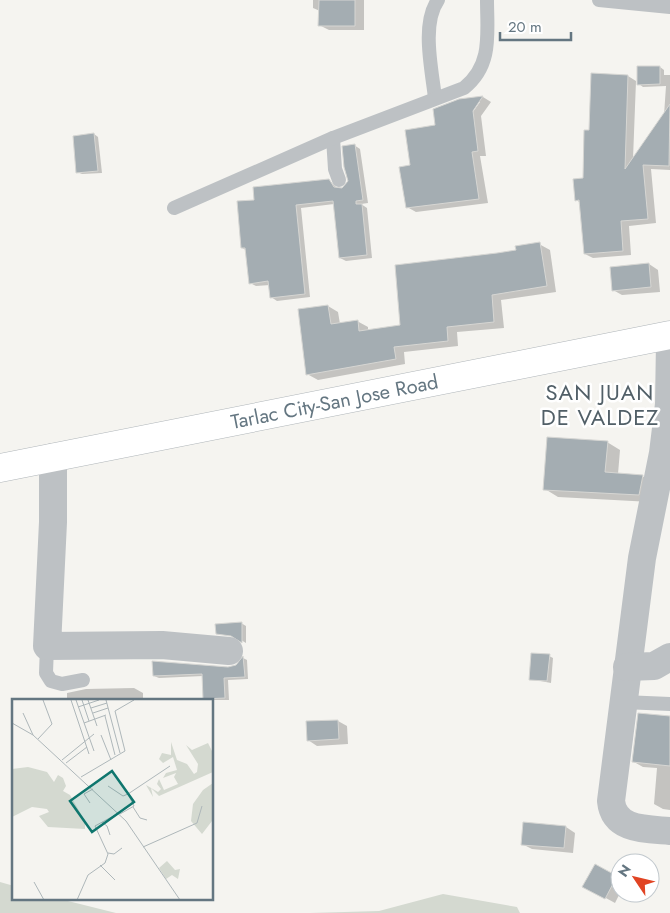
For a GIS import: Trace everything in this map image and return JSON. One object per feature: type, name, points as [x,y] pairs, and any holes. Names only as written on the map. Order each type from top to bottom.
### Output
[{"type":"main road","name":"Tarlac City-San Jose Road","points":[[0,468],[670,335]]},
{"type":"street","points":[[670,342],[666,453],[642,558],[611,807],[616,818],[632,827],[670,831]]},
{"type":"street","points":[[53,457],[53,522],[47,646],[162,645],[229,651]]},
{"type":"street","points":[[627,667],[654,666],[670,657]]},
{"type":"lane","points":[[435,98],[428,26],[431,11],[438,0]]},
{"type":"lane","points":[[174,208],[333,138],[464,88],[480,73],[486,56],[487,0]]},
{"type":"lane","points":[[599,0],[670,7]]},
{"type":"lane","points":[[333,138],[335,169],[339,180]]},
{"type":"lane","points":[[47,646],[46,673],[51,681],[62,684],[83,680]]},
{"type":"lane","points":[[623,702],[670,704]]},
{"type":"shaded area","points":[[0,882],[12,885],[12,900],[64,900],[116,913],[0,913]]},
{"type":"shaded area","points":[[443,894],[517,907],[520,913],[310,913],[379,911]]},
{"type":"building","points":[[319,0],[355,0],[355,26],[318,26]]},
{"type":"building","points":[[637,66],[660,66],[660,84],[637,85]]},
{"type":"building","points":[[591,73],[628,75],[625,169],[670,104],[669,166],[643,165],[648,219],[621,221],[623,251],[584,254],[579,200],[575,201],[573,179],[583,178],[584,130],[589,130]]},
{"type":"building","points":[[483,96],[473,111],[478,151],[472,152],[479,199],[406,208],[399,167],[410,165],[405,130],[435,125],[433,109],[459,99]]},
{"type":"building","points":[[94,133],[98,171],[76,173],[73,136]]},
{"type":"building","points":[[355,144],[363,200],[356,201],[356,204],[362,204],[367,255],[339,258],[333,201],[296,205],[305,294],[270,298],[268,281],[249,284],[245,248],[241,248],[237,201],[254,200],[253,187],[329,179],[334,187],[342,188],[348,181],[344,167],[342,146]]},
{"type":"building","points":[[540,242],[547,286],[492,295],[494,322],[447,327],[448,341],[394,347],[396,359],[306,375],[298,309],[328,305],[331,324],[358,320],[359,331],[400,325],[395,265],[516,250],[515,246]]},
{"type":"building","points":[[649,263],[651,287],[612,291],[610,267]]},
{"type":"building","points":[[547,437],[608,441],[605,472],[643,475],[639,495],[543,490]]},
{"type":"building","points":[[242,622],[242,643],[231,636],[216,634],[215,624]]},
{"type":"building","points":[[531,653],[550,654],[547,681],[529,680]]},
{"type":"building","points":[[243,656],[245,677],[224,678],[225,698],[203,699],[202,674],[153,676],[152,661],[228,667],[236,665]]},
{"type":"building","points":[[638,713],[670,716],[670,766],[632,762]]},
{"type":"building","points":[[338,720],[339,739],[307,741],[306,721]]},
{"type":"building","points":[[523,822],[566,826],[564,848],[521,845]]},
{"type":"building","points":[[595,864],[610,872],[610,889],[605,899],[582,887]]},
{"type":"district","name":"SAN JUAN DE VALDEZ","points":[[600,405]]}]
